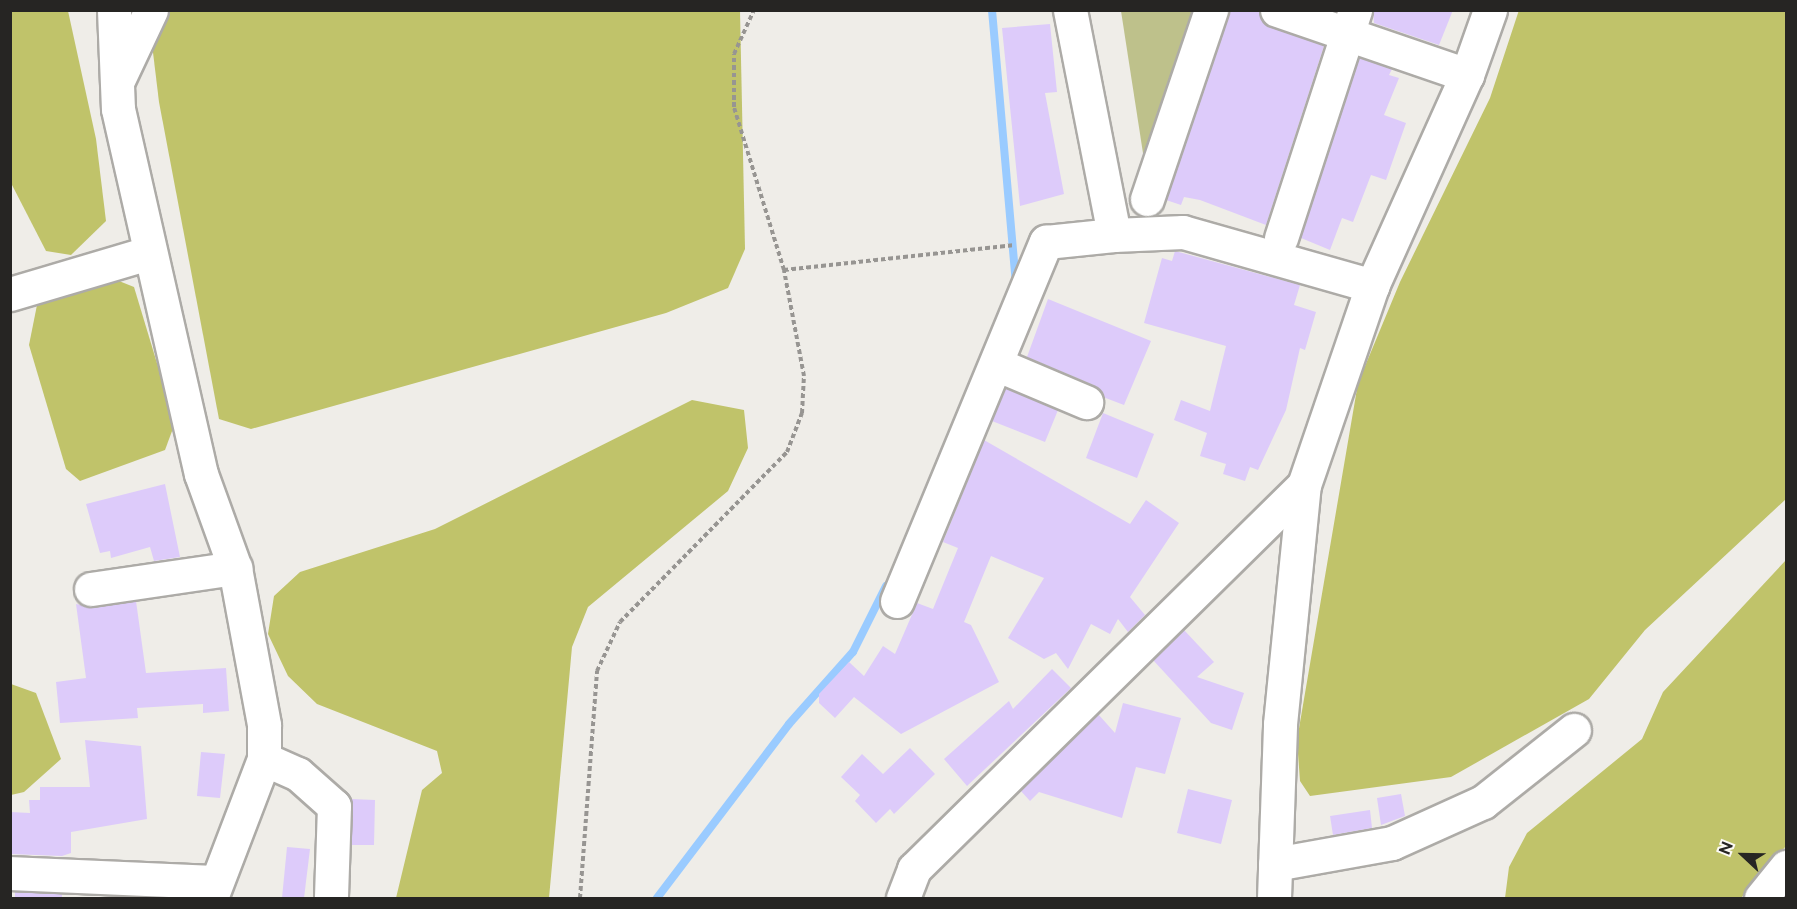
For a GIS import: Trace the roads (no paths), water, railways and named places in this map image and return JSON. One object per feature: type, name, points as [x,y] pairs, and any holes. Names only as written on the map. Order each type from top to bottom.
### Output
[{"type":"street","points":[[10,873],[213,890],[264,759],[264,725],[236,568],[201,474],[148,253],[116,85],[114,10]]},
{"type":"street","points":[[116,85],[151,10]]},
{"type":"street","points":[[1070,10],[1114,235]]},
{"type":"street","points":[[1147,199],[1211,10]]},
{"type":"street","points":[[1278,10],[1351,22],[1467,75]]},
{"type":"street","points":[[1274,898],[1280,724],[1304,485],[1372,286],[1467,75],[1490,10]]},
{"type":"street","points":[[1281,238],[1351,22]]},
{"type":"street","points":[[897,601],[1046,242],[1114,235],[1183,232],[1372,286]]},
{"type":"street","points":[[10,294],[148,253]]},
{"type":"street","points":[[996,364],[1086,402]]},
{"type":"street","points":[[903,898],[914,869],[1304,485]]},
{"type":"street","points":[[91,589],[236,568]]},
{"type":"street","points":[[1275,864],[1392,843],[1483,802],[1574,730]]},
{"type":"street","points":[[264,759],[298,774],[334,806],[331,898]]},
{"type":"street","points":[[1761,898],[1786,867]]},
{"type":"waterway","points":[[992,10],[1016,282]]},
{"type":"waterway","points":[[657,898],[789,724],[853,652],[886,586]]}]
